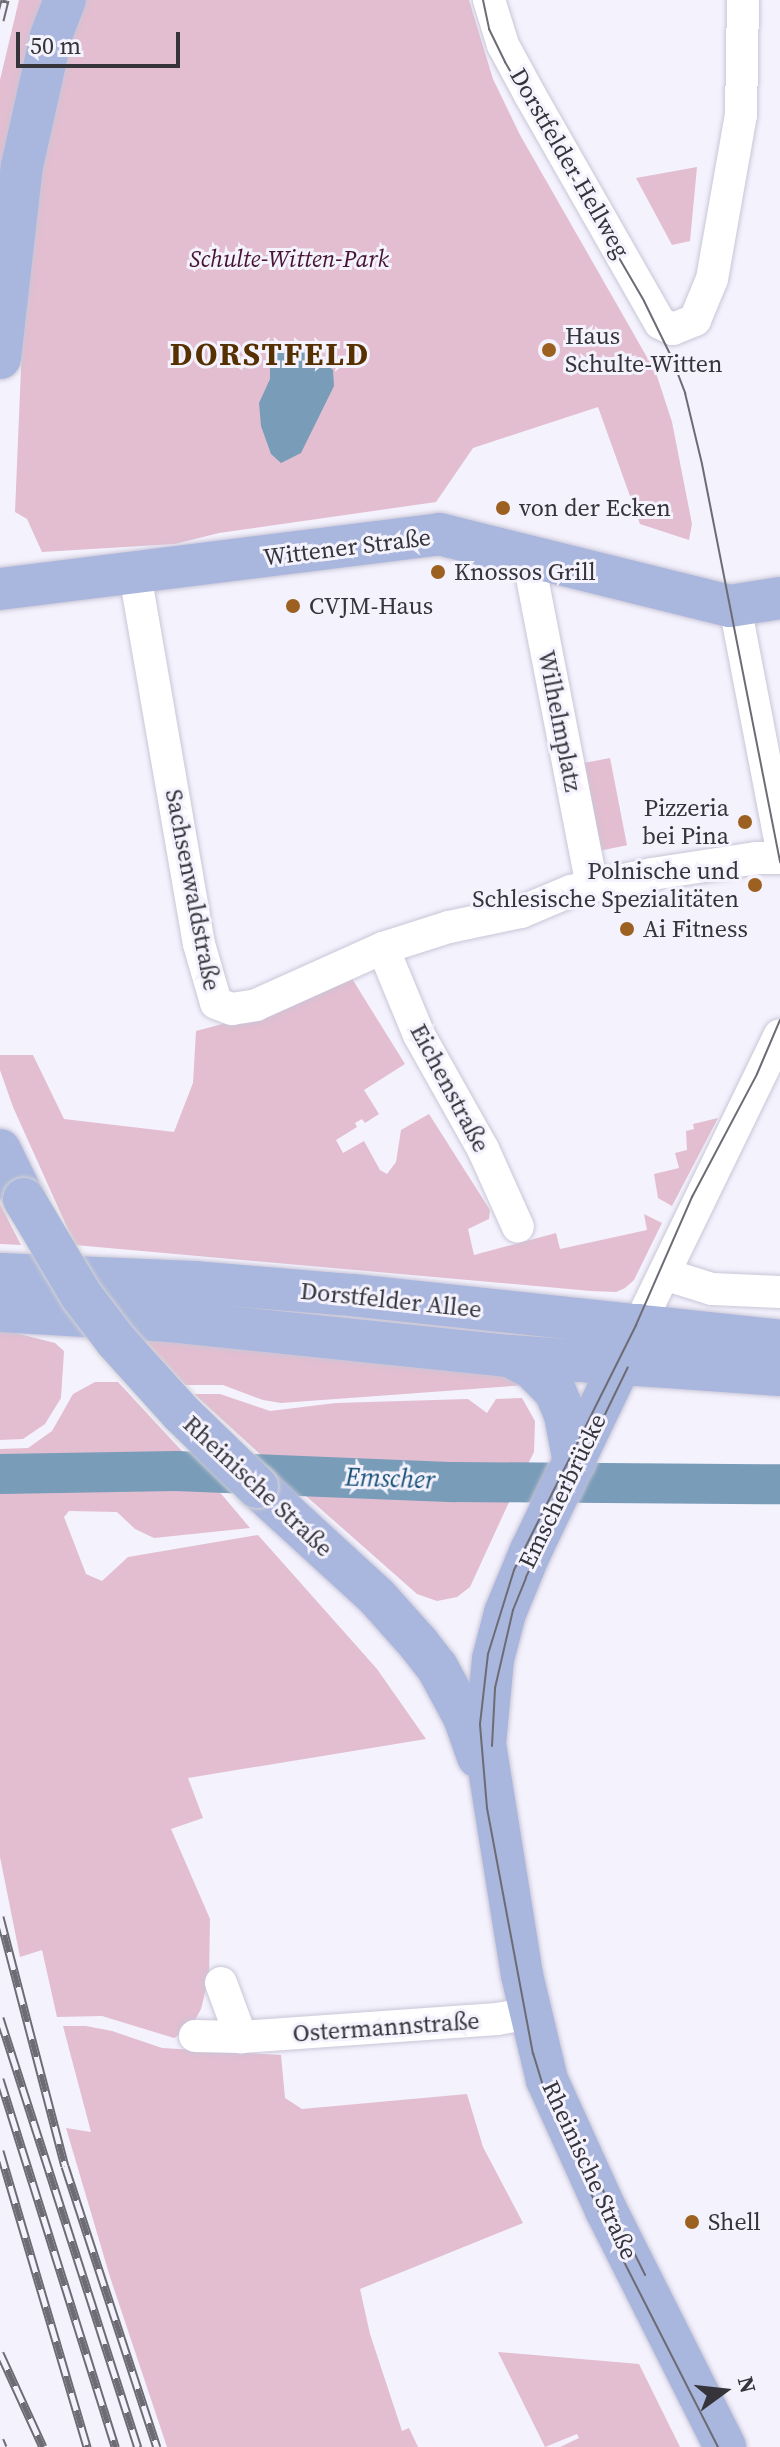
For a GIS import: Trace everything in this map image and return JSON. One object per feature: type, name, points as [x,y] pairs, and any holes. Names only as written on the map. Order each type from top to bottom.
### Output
[{"type":"main road","points":[[0,358],[22,166],[51,36],[65,0]]},
{"type":"main road","name":"Wittener Straße","points":[[0,589],[439,534],[735,606]]},
{"type":"main road","points":[[735,606],[780,598]]},
{"type":"main road","name":"Rheinische Straße","points":[[0,1150],[24,1199],[81,1295],[116,1341],[181,1413],[377,1597],[437,1667],[464,1717],[496,1828]]},
{"type":"main road","name":"Dorstfelder Allee","points":[[0,1274],[209,1283],[780,1341]]},
{"type":"main road","name":"Dorstfelder Allee","points":[[0,1311],[170,1321],[509,1356],[780,1375]]},
{"type":"main road","name":"Emscherbrücke","points":[[493,1659],[505,1613],[531,1550],[639,1325]]},
{"type":"main road","points":[[509,1356],[544,1378],[560,1401],[574,1462]]},
{"type":"main road","points":[[437,1667],[465,1673],[482,1668],[493,1659]]},
{"type":"main road","name":"Rheinische Straße","points":[[493,1659],[485,1744],[496,1828],[531,2013],[558,2108],[725,2447]]},
{"type":"street","name":"Dorstfelder Hellweg","points":[[489,0],[503,45],[660,323],[673,329],[695,320],[712,279],[741,115],[743,0]]},
{"type":"street","name":"Wilhelmplatz","points":[[528,557],[592,886]]},
{"type":"street","name":"Sachsenwaldstraße","points":[[135,574],[199,944],[216,1003],[232,1009],[256,1005],[383,948],[449,927],[521,912],[571,891],[756,858],[780,858]]},
{"type":"street","points":[[735,606],[780,839]]},
{"type":"street","name":"Eichenstraße","points":[[383,948],[419,1035],[483,1149],[518,1227]]},
{"type":"street","points":[[639,1325],[778,1048]]},
{"type":"street","points":[[664,1274],[712,1289],[780,1292]]},
{"type":"street","points":[[221,1983],[241,2037]]},
{"type":"street","name":"Ostermannstraße","points":[[195,2036],[241,2037],[497,2019],[531,2013]]},
{"type":"green space","points":[[19,0],[49,0],[0,208],[0,80]]},
{"type":"green space","name":"Schulte-Witten-Park","points":[[83,0],[469,0],[493,79],[520,135],[656,373],[672,422],[692,524],[689,540],[640,524],[598,407],[473,448],[436,502],[219,533],[175,544],[42,552],[27,519],[15,512],[22,344],[48,116]]},
{"type":"green space","points":[[697,167],[690,241],[672,245],[636,178]]},
{"type":"green space","points":[[610,758],[627,845],[599,851],[583,763]]},
{"type":"green space","points":[[351,977],[405,1064],[364,1090],[379,1114],[365,1123],[362,1119],[355,1123],[357,1127],[336,1140],[343,1153],[364,1141],[380,1170],[387,1174],[396,1162],[401,1130],[429,1114],[490,1210],[489,1219],[468,1229],[474,1255],[556,1233],[560,1249],[647,1230],[644,1214],[662,1223],[634,1280],[616,1292],[591,1291],[75,1245],[13,1107],[0,1070],[0,1055],[33,1055],[64,1119],[174,1132],[193,1083],[196,1031],[286,1007]]},
{"type":"green space","points":[[718,1118],[672,1206],[658,1198],[654,1174],[679,1168],[675,1153],[687,1150],[686,1131],[694,1129],[693,1124]]},
{"type":"green space","points":[[0,1204],[21,1245],[0,1244]]},
{"type":"green space","points":[[0,1329],[55,1343],[64,1351],[61,1398],[45,1424],[23,1439],[0,1440]]},
{"type":"green space","points":[[141,1337],[508,1368],[526,1385],[281,1403],[263,1400],[223,1385],[185,1385]]},
{"type":"green space","points":[[95,1382],[118,1382],[193,1463],[0,1471],[0,1449],[28,1448],[52,1431],[73,1394]]},
{"type":"green space","points":[[194,1394],[220,1394],[270,1411],[336,1403],[468,1399],[487,1413],[496,1399],[522,1398],[535,1421],[534,1452],[523,1474],[455,1476],[273,1466]]},
{"type":"green space","points":[[207,1477],[250,1528],[154,1538],[135,1529],[117,1512],[69,1511],[64,1517],[86,1574],[102,1581],[128,1557],[258,1535],[377,1669],[426,1739],[188,1778],[203,1818],[171,1829],[210,1919],[209,1977],[201,2009],[190,2029],[174,2038],[102,2016],[57,2017],[42,1950],[20,1957],[0,1857],[0,1482]]},
{"type":"green space","points":[[289,1481],[394,1484],[406,1488],[515,1489],[470,1587],[457,1597],[437,1601],[417,1594]]},
{"type":"green space","points":[[63,2026],[112,2031],[162,2048],[281,2055],[285,2098],[302,2109],[467,2094],[483,2147],[523,2223],[360,2289],[370,2334],[402,2431],[409,2428],[418,2447],[167,2447],[110,2277],[66,2128],[91,2132]]},
{"type":"green space","points":[[498,2352],[639,2364],[680,2447],[560,2447],[579,2438],[577,2434],[545,2447]]},
{"type":"water","points":[[301,341],[333,370],[334,386],[301,453],[281,463],[271,454],[261,426],[259,403],[270,379],[270,362],[276,353]]},
{"type":"waterway","name":"Emscher","points":[[0,1474],[176,1471],[455,1482],[780,1484]]},
{"type":"tram line","points":[[483,0],[489,29],[505,62],[644,301],[685,393],[702,464],[780,862]]},
{"type":"tram line","points":[[718,2447],[603,2220],[544,2089],[533,2054],[487,1808],[480,1724],[488,1654],[514,1570],[636,1325],[692,1197],[757,1074],[780,1020]]},
{"type":"tram line","points":[[492,1746],[495,1688],[513,1610],[628,1367]]},
{"type":"tram line","points":[[590,2164],[645,2275]]},
{"type":"railway","points":[[0,20],[5,0]]},
{"type":"railway","points":[[0,1917],[65,2166],[157,2447]]},
{"type":"railway","points":[[0,2018],[138,2447]]},
{"type":"railway","points":[[0,2079],[115,2447]]},
{"type":"railway","points":[[0,2151],[87,2447]]},
{"type":"railway","points":[[0,2353],[43,2447]]},
{"type":"railway","points":[[0,2440],[3,2447]]},
{"type":"place","name":"Haus Schulte-Witten","points":[[549,350]]},
{"type":"place","name":"von der Ecken","points":[[503,508]]},
{"type":"place","name":"Knossos Grill","points":[[438,572]]},
{"type":"place","name":"CVJM-Haus","points":[[293,606]]},
{"type":"place","name":"Pizzeria bei Pina","points":[[745,822]]},
{"type":"place","name":"Polnische und Schlesische Spezialitäten","points":[[755,885]]},
{"type":"place","name":"Ai Fitness","points":[[627,929]]},
{"type":"place","name":"Shell","points":[[692,2222]]},
{"type":"district","name":"DORSTFELD","points":[[270,354]]}]
